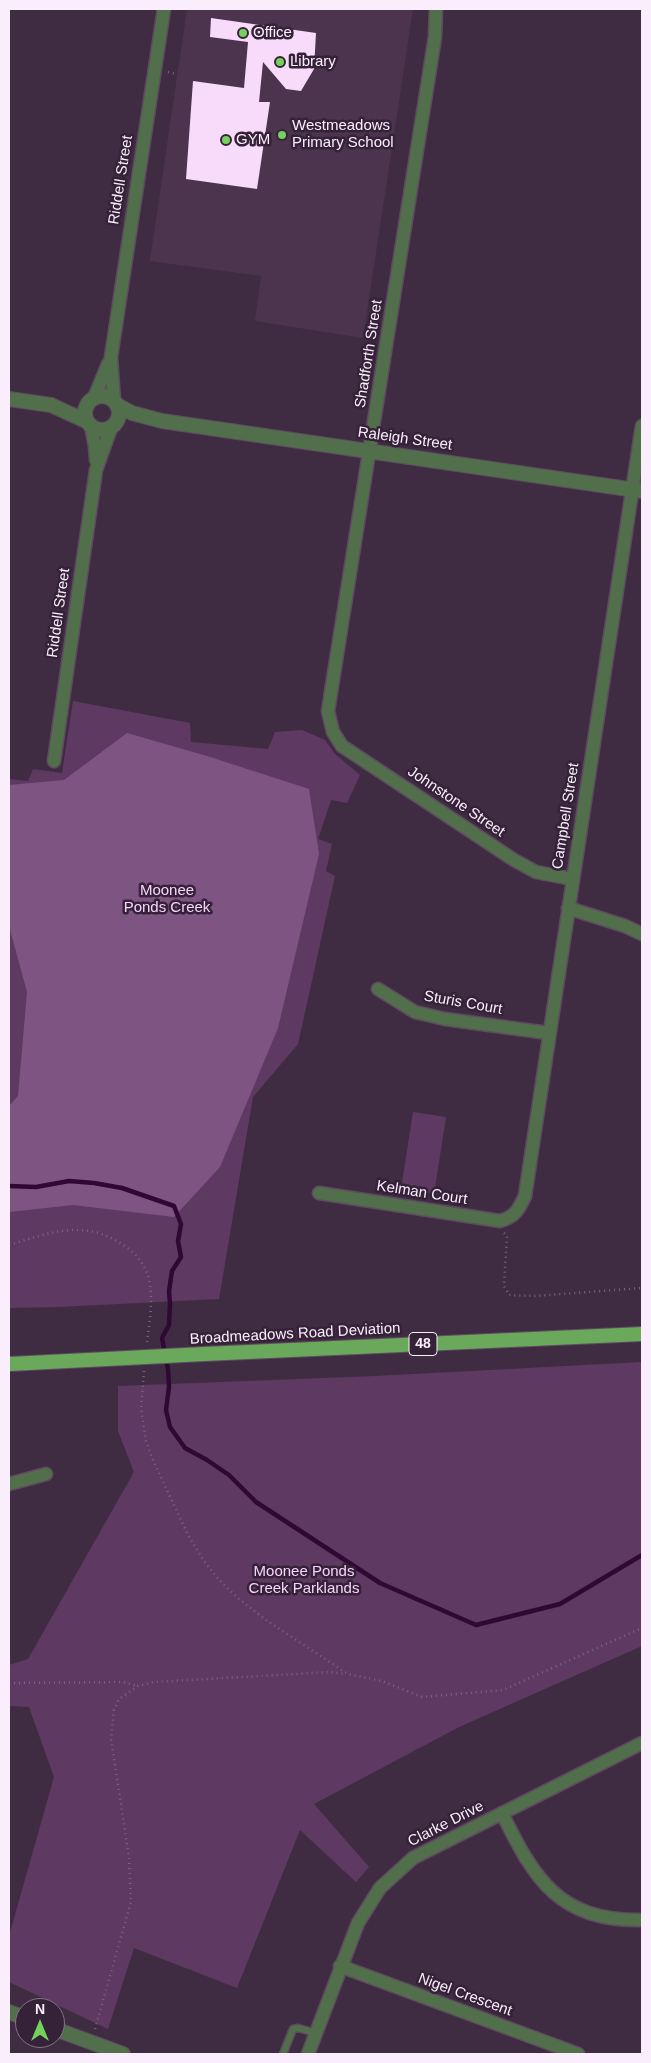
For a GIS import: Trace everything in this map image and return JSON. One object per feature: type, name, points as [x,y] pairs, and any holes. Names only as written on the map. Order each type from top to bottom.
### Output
[{"type":"main road","name":"Broadmeadows Road Deviation","points":[[9,1364],[642,1334]]},
{"type":"street","name":"Riddell Street","points":[[116,403],[111,357],[164,9]]},
{"type":"street","name":"Shadforth Street","points":[[333,732],[328,711],[434,37],[436,9]]},
{"type":"street","name":"Riddell Street","points":[[92,400],[111,357]]},
{"type":"street","points":[[9,399],[51,405],[92,400],[105,396],[116,403],[118,419],[112,427],[101,430],[51,405]]},
{"type":"street","points":[[89,424],[85,411],[92,400]]},
{"type":"street","name":"Raleigh Street","points":[[116,403],[132,413],[162,421],[637,490]]},
{"type":"street","name":"Raleigh Street","points":[[112,427],[162,421]]},
{"type":"street","name":"Riddell Street","points":[[54,761],[96,470],[95,446],[89,424]]},
{"type":"street","name":"Campbell Street","points":[[518,1210],[525,1196],[572,879],[637,490],[642,426]]},
{"type":"street","name":"Riddell Street","points":[[96,470],[112,427]]},
{"type":"street","name":"Johnstone Street","points":[[333,732],[342,746],[514,860],[536,872],[572,879]]},
{"type":"street","points":[[568,908],[625,926],[642,934]]},
{"type":"street","name":"Sturis Court","points":[[378,989],[415,1012],[445,1019],[548,1033]]},
{"type":"street","name":"Kelman Court","points":[[318,1193],[500,1221],[512,1216],[518,1210]]},
{"type":"street","points":[[9,1484],[46,1474]]},
{"type":"street","name":"Clarke Drive","points":[[308,2054],[358,1923],[380,1888],[413,1858],[642,1743]]},
{"type":"street","points":[[502,1814],[524,1858],[545,1886],[575,1908],[608,1919],[642,1920]]},
{"type":"street","name":"Nigel Crescent","points":[[340,1966],[578,2054]]},
{"type":"street","points":[[65,2033],[122,2054]]},
{"type":"lane","points":[[284,2054],[293,2029],[298,2028],[316,2033]]},
{"type":"path","points":[[9,1246],[65,1231],[93,1230],[106,1234],[134,1253],[147,1273]]},
{"type":"path","points":[[498,1232],[507,1236],[504,1286],[509,1295],[535,1296],[642,1288]]},
{"type":"path","points":[[142,1415],[144,1434],[152,1458],[176,1511],[188,1535],[219,1580],[239,1599],[266,1620],[348,1674]]},
{"type":"path","points":[[91,2042],[131,1902],[129,1857],[111,1739],[114,1710],[119,1699],[138,1686],[153,1682],[331,1672],[382,1681],[422,1697],[502,1690],[642,1628]]},
{"type":"path","points":[[9,1683],[123,1682],[138,1686]]},
{"type":"shaded area","name":"Westmeadows Primary School","points":[[187,9],[413,9],[363,338],[255,321],[261,276],[150,261]]},
{"type":"green space","name":"Moonee Ponds Creek","points":[[73,701],[190,723],[191,742],[268,749],[275,732],[302,730],[325,740],[335,754],[360,775],[347,803],[331,800],[318,839],[332,844],[326,871],[335,876],[298,1044],[253,1097],[219,1299],[9,1308],[9,779],[28,781],[33,769],[62,773]]},
{"type":"green space","name":"Moonee Ponds Creek","points":[[127,733],[207,756],[309,789],[319,854],[278,1028],[220,1167],[174,1217],[73,1205],[9,1212],[9,1106],[18,1096],[27,992],[9,926],[9,785],[64,780]]},
{"type":"green space","points":[[413,1112],[446,1117],[434,1194],[401,1189]]},
{"type":"green space","name":"Moonee Ponds Creek Parklands","points":[[642,1362],[642,1646],[459,1727],[314,1804],[369,1867],[356,1882],[300,1830],[237,1988],[134,1948],[108,2029],[65,2009],[65,1998],[43,1998],[9,1982],[9,1936],[54,1777],[29,1707],[9,1706],[9,1665],[28,1659],[134,1472],[118,1431],[118,1386],[376,1376]]},
{"type":"building","name":"GYM","points":[[211,18],[316,33],[314,69],[301,91],[286,89],[263,62],[259,102],[270,102],[257,189],[186,179],[193,81],[244,88],[248,42],[210,37]]},
{"type":"waterway","name":"Moonee Ponds Creek","points":[[9,1186],[36,1187],[69,1181],[94,1183],[122,1188],[174,1206],[181,1224],[178,1241],[181,1257],[172,1271],[169,1291],[169,1325],[162,1338],[168,1369],[169,1387],[166,1410],[170,1427],[185,1448],[229,1475],[256,1502],[380,1583],[476,1625],[560,1604],[642,1555]]},
{"type":"place","name":"Office","points":[[243,33]]},
{"type":"place","name":"Library","points":[[280,62]]},
{"type":"place","name":"Westmeadows Primary School","points":[[282,135]]},
{"type":"place","name":"GYM","points":[[226,140]]}]
